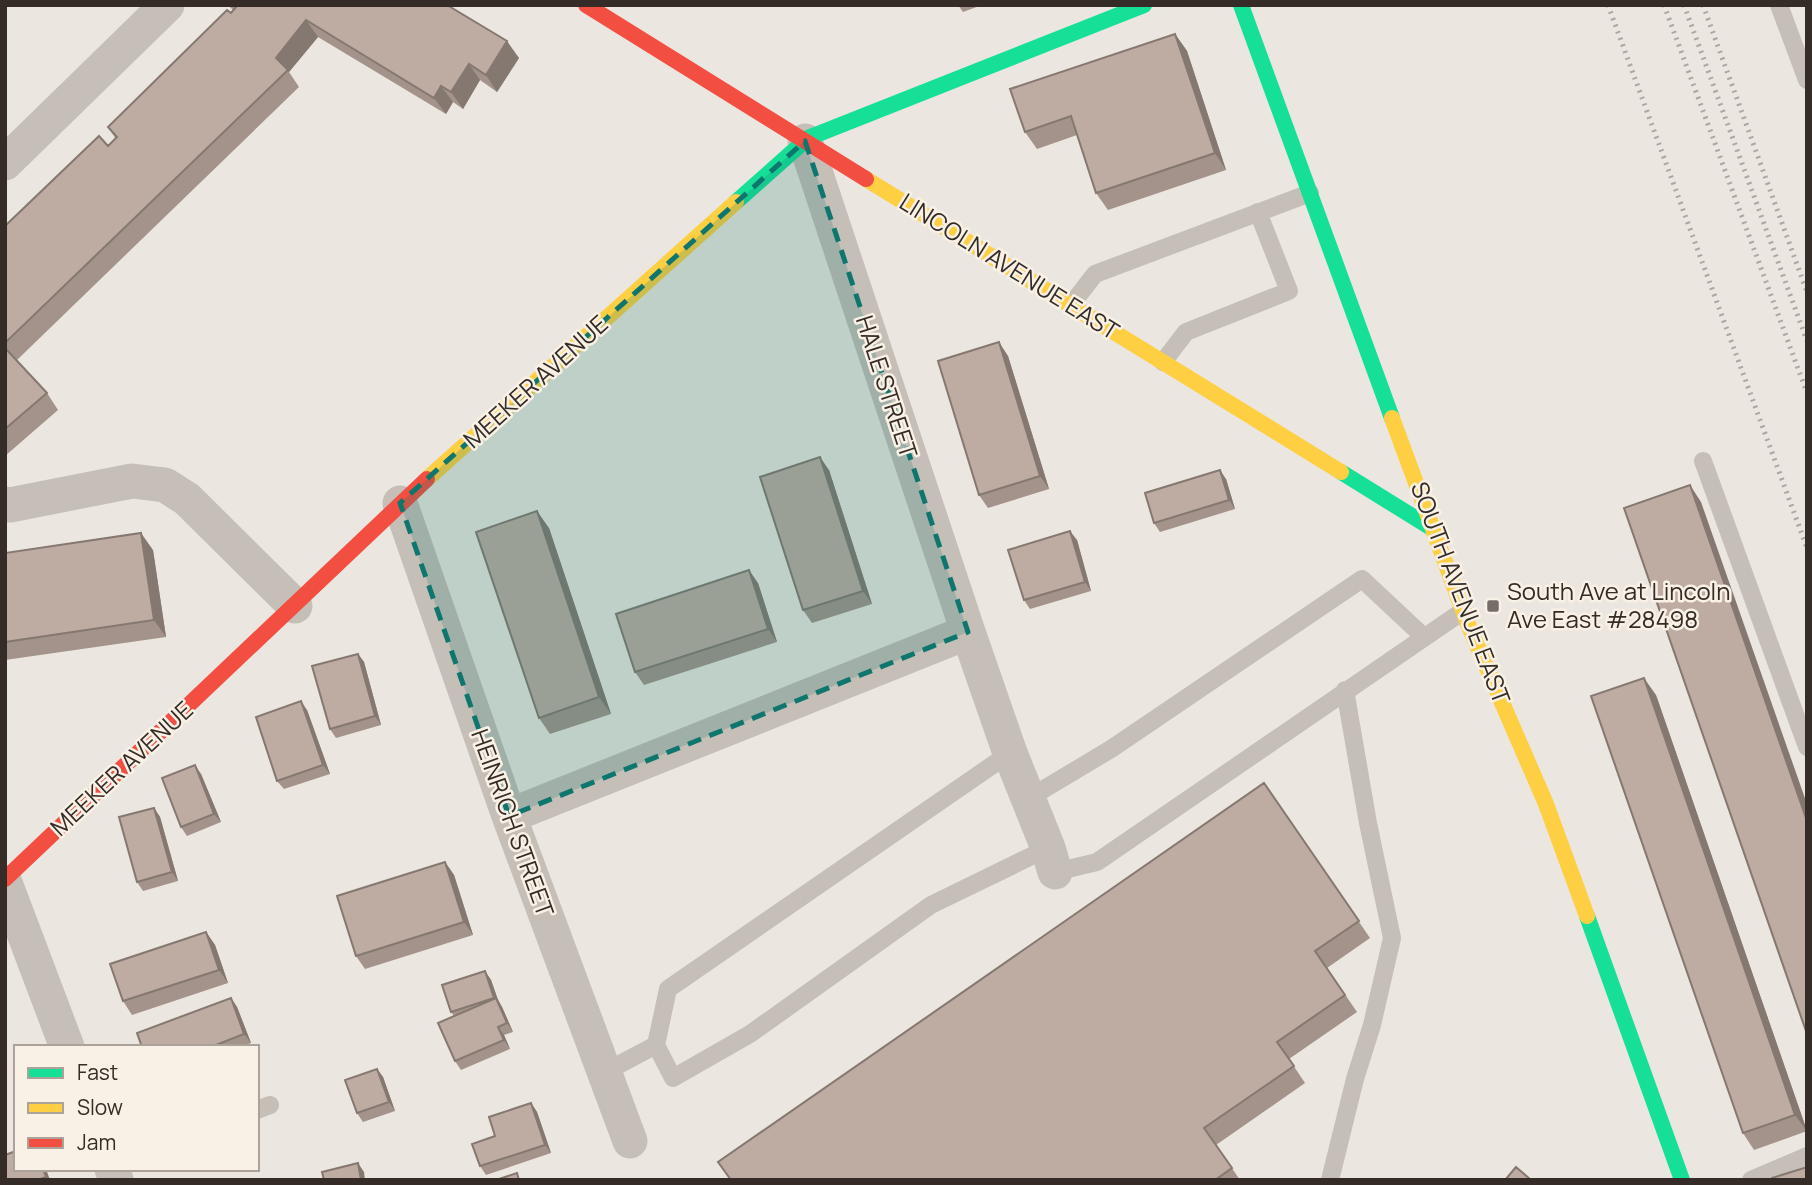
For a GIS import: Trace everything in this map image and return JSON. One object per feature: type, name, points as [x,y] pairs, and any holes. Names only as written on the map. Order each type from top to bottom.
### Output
[{"type":"street","points":[[5,163],[167,5]]},
{"type":"street","name":"LINCOLN AVENUE EAST","points":[[586,5],[1433,529]]},
{"type":"street","name":"MEEKER AVENUE","points":[[5,881],[400,503],[805,141],[1144,5]]},
{"type":"street","name":"SOUTH AVENUE EAST","points":[[1241,5],[1463,611],[1546,804],[1682,1180]]},
{"type":"street","name":"HALE STREET","points":[[805,141],[968,632],[1051,860]]},
{"type":"street","points":[[5,504],[132,481],[165,485],[187,499],[295,606]]},
{"type":"street","name":"HEINRICH STREET","points":[[400,503],[509,816],[630,1141]]},
{"type":"street","points":[[509,816],[968,632]]},
{"type":"street","points":[[5,881],[65,1045]]},
{"type":"lane","points":[[1779,5],[1807,80]]},
{"type":"lane","points":[[1071,305],[1095,274],[1310,193]]},
{"type":"lane","points":[[1163,362],[1186,332],[1289,291],[1258,212]]},
{"type":"lane","points":[[1703,461],[1807,747]]},
{"type":"lane","points":[[1029,798],[1111,749],[1362,579],[1424,637]]},
{"type":"lane","points":[[1010,753],[668,989],[656,1045],[673,1078],[750,1034],[931,905],[1051,860],[1097,862],[1463,611]]},
{"type":"lane","points":[[1330,1180],[1354,1079],[1372,1025],[1392,938],[1368,823],[1345,690]]},
{"type":"lane","points":[[605,1072],[656,1045]]},
{"type":"lane","points":[[1751,1180],[1807,1156]]},
{"type":"highlighted area","points":[[805,141],[968,632],[509,816],[400,503]]},
{"type":"building","points":[[236,5],[447,5],[507,41],[486,75],[469,64],[451,92],[441,86],[434,98],[306,20],[276,58],[288,70],[5,343],[5,226],[99,136],[108,146],[117,137],[108,127],[227,10],[231,13]]},
{"type":"building","points":[[1175,34],[1215,153],[1096,193],[1071,116],[1025,132],[1010,89]]},
{"type":"building","points":[[999,342],[1040,476],[979,495],[938,361]]},
{"type":"building","points":[[5,348],[47,393],[5,429]]},
{"type":"building","points":[[820,457],[863,591],[803,610],[760,477]]},
{"type":"building","points":[[1220,470],[1229,500],[1154,523],[1145,493]]},
{"type":"building","points":[[1690,485],[1807,821],[1807,1034],[1624,508]]},
{"type":"building","points":[[537,511],[599,697],[539,718],[476,532]]},
{"type":"building","points":[[1070,531],[1085,582],[1024,600],[1008,550]]},
{"type":"building","points":[[141,533],[154,620],[5,642],[5,553]]},
{"type":"building","points":[[749,570],[768,629],[635,672],[616,614]]},
{"type":"building","points":[[358,654],[375,716],[330,729],[312,666]]},
{"type":"building","points":[[1644,678],[1795,1115],[1743,1133],[1591,696]]},
{"type":"building","points":[[301,701],[323,765],[277,781],[256,717]]},
{"type":"building","points":[[195,765],[214,814],[181,827],[162,778]]},
{"type":"building","points":[[1264,783],[1359,921],[1315,951],[1345,995],[1277,1042],[1294,1066],[1204,1128],[1232,1168],[1215,1180],[731,1180],[718,1162]]},
{"type":"building","points":[[154,808],[172,872],[137,882],[119,817]]},
{"type":"building","points":[[445,862],[464,922],[356,956],[337,896]]},
{"type":"building","points":[[206,932],[219,970],[123,1001],[110,964]]},
{"type":"building","points":[[485,971],[494,998],[451,1012],[442,985]]},
{"type":"building","points":[[231,998],[244,1034],[216,1045],[141,1045],[137,1033]]},
{"type":"building","points":[[496,998],[507,1023],[498,1027],[504,1040],[455,1061],[438,1023]]},
{"type":"building","points":[[377,1069],[389,1102],[357,1113],[345,1080]]},
{"type":"building","points":[[531,1103],[545,1145],[480,1166],[472,1144],[495,1136],[489,1117]]},
{"type":"building","points":[[14,1152],[14,1171],[44,1171],[46,1177],[38,1180],[5,1180],[5,1155]]},
{"type":"building","points":[[358,1163],[361,1180],[324,1180],[322,1172]]},
{"type":"building","points":[[1516,1167],[1531,1180],[1505,1180]]},
{"type":"building","points":[[1807,1167],[1807,1180],[1772,1180],[1772,1178]]},
{"type":"building","points":[[517,1173],[519,1180],[496,1180]]},
{"type":"railway","points":[[1608,5],[1807,548]]},
{"type":"railway","points":[[1664,5],[1807,393]]},
{"type":"railway","points":[[1684,5],[1807,341]]},
{"type":"railway","points":[[1703,5],[1807,292]]},
{"type":"traffic: fast","points":[[736,202],[808,138],[1144,5]]},
{"type":"traffic: fast","points":[[1241,5],[1392,418]]},
{"type":"traffic: fast","points":[[1341,472],[1433,529]]},
{"type":"traffic: fast","points":[[1587,916],[1682,1180]]},
{"type":"traffic: slow","points":[[866,179],[1341,472]]},
{"type":"traffic: slow","points":[[427,479],[736,202]]},
{"type":"traffic: slow","points":[[1392,418],[1468,624],[1546,804],[1587,916]]},
{"type":"traffic: jam","points":[[586,5],[866,179]]},
{"type":"traffic: jam","points":[[5,879],[427,479]]},
{"type":"place","name":"South Ave at Lincoln Ave East #28498","points":[[1493,606]]}]
